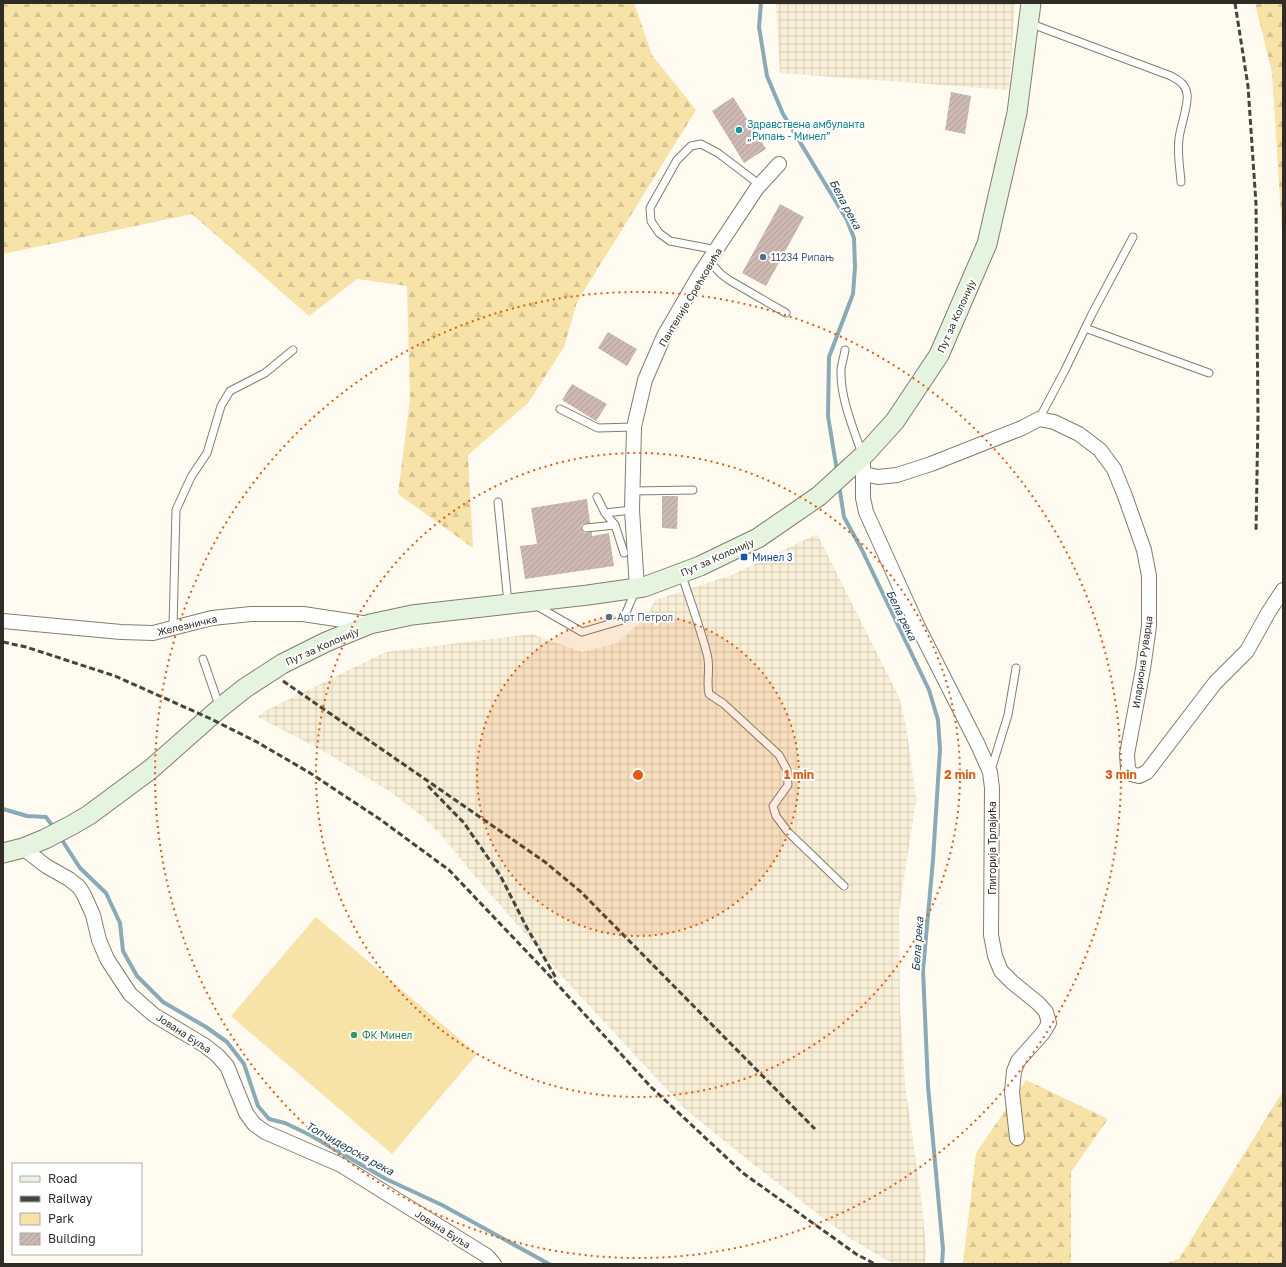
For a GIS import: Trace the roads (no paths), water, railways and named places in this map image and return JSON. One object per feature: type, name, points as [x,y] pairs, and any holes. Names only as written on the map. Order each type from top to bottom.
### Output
[{"type":"street","name":"Пут за Колонију","points":[[3,854],[45,840],[89,815],[150,769],[245,688],[282,664],[326,642],[370,624],[412,615],[588,595],[644,587],[700,566],[758,538],[858,467],[895,421],[940,355],[987,244],[1017,113],[1031,3]]},
{"type":"street","name":"Пантелије Срећковића","points":[[637,588],[632,510],[634,427],[645,380],[664,336],[713,256],[760,185],[779,164]]},
{"type":"street","points":[[858,467],[878,477],[897,475],[931,464],[1022,428],[1038,419]]},
{"type":"street","name":"Илариона Руварца","points":[[1038,419],[1054,422],[1079,434],[1100,450],[1114,470],[1144,550],[1149,576],[1149,626],[1143,669],[1127,754],[1128,768],[1131,774],[1139,776],[1146,772],[1215,683],[1247,651],[1268,613],[1283,590]]},
{"type":"street","name":"Глигорија Трлајића","points":[[858,467],[866,512],[918,627],[978,745],[990,772],[992,788],[991,934],[995,956],[1001,971],[1039,1004],[1046,1012],[1049,1023],[1043,1034],[1018,1061],[1014,1071],[1012,1092],[1017,1138]]},
{"type":"street","name":"Железничка","points":[[3,621],[121,632],[154,633],[212,618],[251,614],[304,614],[370,624]]},
{"type":"street","name":"Јована Буља","points":[[23,848],[46,866],[70,879],[79,887],[93,915],[99,940],[107,960],[130,994],[154,1015],[204,1044],[217,1055],[227,1066],[246,1113],[254,1124],[265,1132],[341,1165],[487,1256],[494,1264]]},
{"type":"lane","points":[[1028,22],[1171,76],[1182,82],[1187,94],[1186,108],[1179,139],[1178,156],[1181,182]]},
{"type":"lane","points":[[760,185],[718,153],[701,144],[691,146],[677,160],[650,208],[651,221],[659,233],[670,241],[713,256],[721,274],[786,312]]},
{"type":"lane","points":[[1038,419],[1064,372],[1085,328],[1133,237]]},
{"type":"lane","points":[[1085,328],[1209,373]]},
{"type":"lane","points":[[174,627],[176,510],[191,478],[207,453],[221,406],[230,391],[265,373],[293,350]]},
{"type":"lane","points":[[845,350],[841,369],[843,391],[858,467]]},
{"type":"lane","points":[[560,409],[598,428],[634,427]]},
{"type":"lane","points":[[632,492],[693,490]]},
{"type":"lane","points":[[597,497],[605,513],[615,525],[624,552]]},
{"type":"lane","points":[[498,502],[508,604]]},
{"type":"lane","points":[[605,513],[632,510]]},
{"type":"lane","points":[[586,528],[615,525]]},
{"type":"lane","points":[[681,573],[708,655],[709,694],[724,704],[779,755],[787,770],[788,785],[773,806],[776,816],[788,832],[844,886]]},
{"type":"lane","points":[[530,601],[582,632],[624,620],[637,588]]},
{"type":"lane","points":[[203,659],[220,708]]},
{"type":"lane","points":[[990,772],[1008,715],[1016,668]]},
{"type":"waterway","name":"Бела река","points":[[761,3],[759,27],[767,76],[783,114],[847,220],[854,238],[855,267],[853,294],[829,357],[828,416],[837,471]]},
{"type":"waterway","name":"Бела река","points":[[839,485],[844,517],[862,550],[929,690],[938,720],[940,749],[933,860],[923,970],[928,1086],[943,1249],[942,1264]]},
{"type":"waterway","name":"Топчидерска река","points":[[3,809],[27,816],[46,817],[54,828]]},
{"type":"waterway","name":"Топчидерска река","points":[[60,837],[80,868],[106,893],[120,923],[123,951],[137,976],[163,1002],[206,1027],[227,1042],[244,1064],[258,1106],[269,1119],[285,1123],[310,1135],[386,1179],[442,1205],[549,1264]]},
{"type":"railway","points":[[1235,3],[1248,86],[1256,204],[1258,417],[1256,532]]},
{"type":"railway","points":[[3,642],[26,647],[115,676],[209,718],[257,742],[310,773],[381,820],[449,870],[547,973],[651,1087],[743,1173],[856,1254],[875,1264]]},
{"type":"railway","points":[[283,681],[545,862],[581,892],[815,1129]]},
{"type":"railway","points":[[428,786],[464,823],[500,875],[527,928],[556,978]]},
{"type":"place","name":"Здравствена амбуланта „Рипањ - Минел”","points":[[739,130]]},
{"type":"place","name":"11234 Рипањ","points":[[763,257]]},
{"type":"place","name":"Минел 3","points":[[744,557]]},
{"type":"place","name":"Арт Петрол","points":[[609,617]]},
{"type":"place","name":"ФК Минел","points":[[354,1035]]}]
